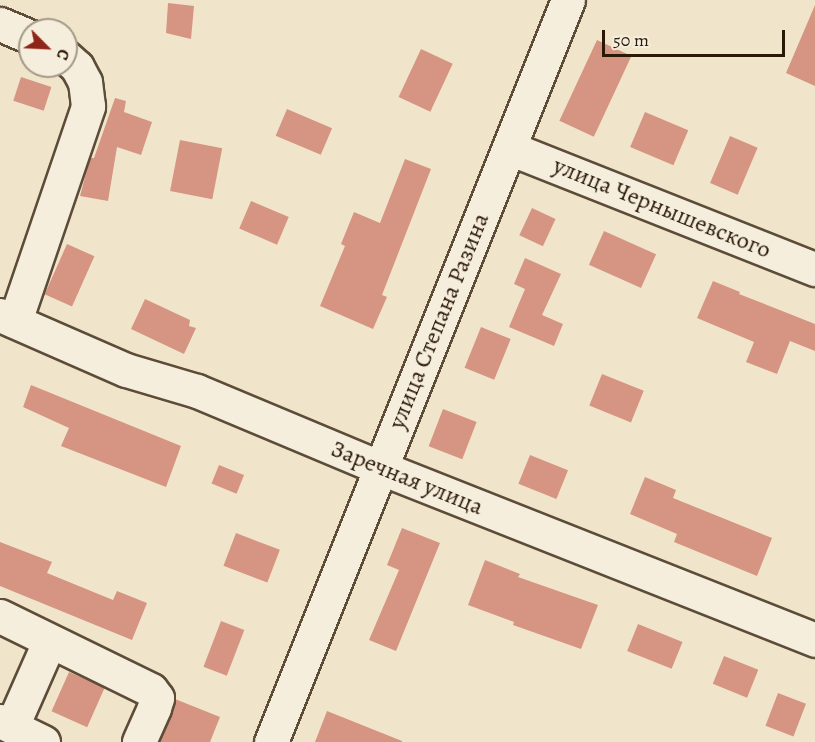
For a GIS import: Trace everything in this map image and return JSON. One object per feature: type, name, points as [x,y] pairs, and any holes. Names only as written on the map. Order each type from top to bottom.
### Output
[{"type":"street","name":"улица Степана Разина","points":[[271,742],[568,0]]},
{"type":"street","points":[[0,24],[18,32]]},
{"type":"street","points":[[7,318],[88,106],[85,82],[78,69]]},
{"type":"street","name":"улица Чернышевского","points":[[508,148],[815,268]]},
{"type":"street","name":"Заречная улица","points":[[7,318],[126,370],[197,391],[381,468],[815,640]]},
{"type":"street","points":[[0,616],[151,690],[157,698],[139,742]]},
{"type":"street","points":[[43,742],[6,724],[49,642]]},
{"type":"building","points":[[168,3],[194,6],[191,39],[166,33]]},
{"type":"building","points":[[815,5],[815,86],[786,73]]},
{"type":"building","points":[[597,40],[631,56],[594,137],[559,121]]},
{"type":"building","points":[[421,49],[453,64],[430,112],[399,97]]},
{"type":"building","points":[[21,78],[51,87],[44,111],[13,101]]},
{"type":"building","points":[[115,98],[126,101],[124,112],[152,122],[141,155],[117,147],[108,201],[80,196],[90,158],[94,158]]},
{"type":"building","points":[[287,109],[332,128],[321,155],[276,136]]},
{"type":"building","points":[[645,112],[688,130],[673,165],[630,147]]},
{"type":"building","points":[[730,136],[758,148],[738,195],[710,183]]},
{"type":"building","points":[[180,140],[222,148],[212,199],[170,191]]},
{"type":"building","points":[[405,159],[431,169],[382,295],[387,297],[373,329],[320,306],[345,246],[341,244],[354,212],[380,223]]},
{"type":"building","points":[[251,201],[289,217],[277,245],[239,229]]},
{"type":"building","points":[[532,208],[556,219],[543,246],[519,235]]},
{"type":"building","points":[[604,231],[656,254],[641,288],[589,265]]},
{"type":"building","points":[[67,244],[94,256],[72,306],[45,294]]},
{"type":"building","points":[[525,258],[561,274],[542,315],[563,324],[554,346],[509,327],[525,289],[514,284]]},
{"type":"building","points":[[713,281],[740,292],[739,294],[815,324],[815,351],[790,341],[777,374],[746,362],[754,342],[697,318]]},
{"type":"building","points":[[145,299],[190,320],[189,326],[196,328],[184,354],[131,329]]},
{"type":"building","points":[[481,327],[511,339],[494,380],[465,368]]},
{"type":"building","points":[[602,374],[644,391],[631,422],[589,406]]},
{"type":"building","points":[[31,385],[181,446],[166,487],[61,446],[69,428],[23,407]]},
{"type":"building","points":[[443,409],[477,422],[462,459],[429,446]]},
{"type":"building","points":[[530,455],[568,470],[556,499],[518,484]]},
{"type":"building","points":[[219,465],[244,475],[237,494],[212,484]]},
{"type":"building","points":[[645,477],[676,490],[673,498],[772,538],[757,576],[674,542],[677,534],[630,514]]},
{"type":"building","points":[[402,528],[440,543],[396,651],[369,640],[399,570],[387,565]]},
{"type":"building","points":[[236,533],[280,550],[267,583],[223,566]]},
{"type":"building","points":[[0,542],[52,562],[47,573],[113,600],[117,591],[147,603],[132,640],[0,586]]},
{"type":"building","points":[[485,560],[520,574],[518,577],[598,605],[581,649],[513,625],[514,622],[468,605]]},
{"type":"building","points":[[221,621],[244,630],[227,676],[203,667]]},
{"type":"building","points":[[638,624],[683,642],[672,669],[627,651]]},
{"type":"building","points":[[724,656],[758,670],[747,698],[713,684]]},
{"type":"building","points":[[69,672],[105,688],[87,727],[52,711]]},
{"type":"building","points":[[778,693],[806,704],[793,736],[765,726]]},
{"type":"building","points":[[175,699],[220,717],[210,742],[159,742]]},
{"type":"building","points":[[327,711],[402,741],[402,742],[315,742]]}]
